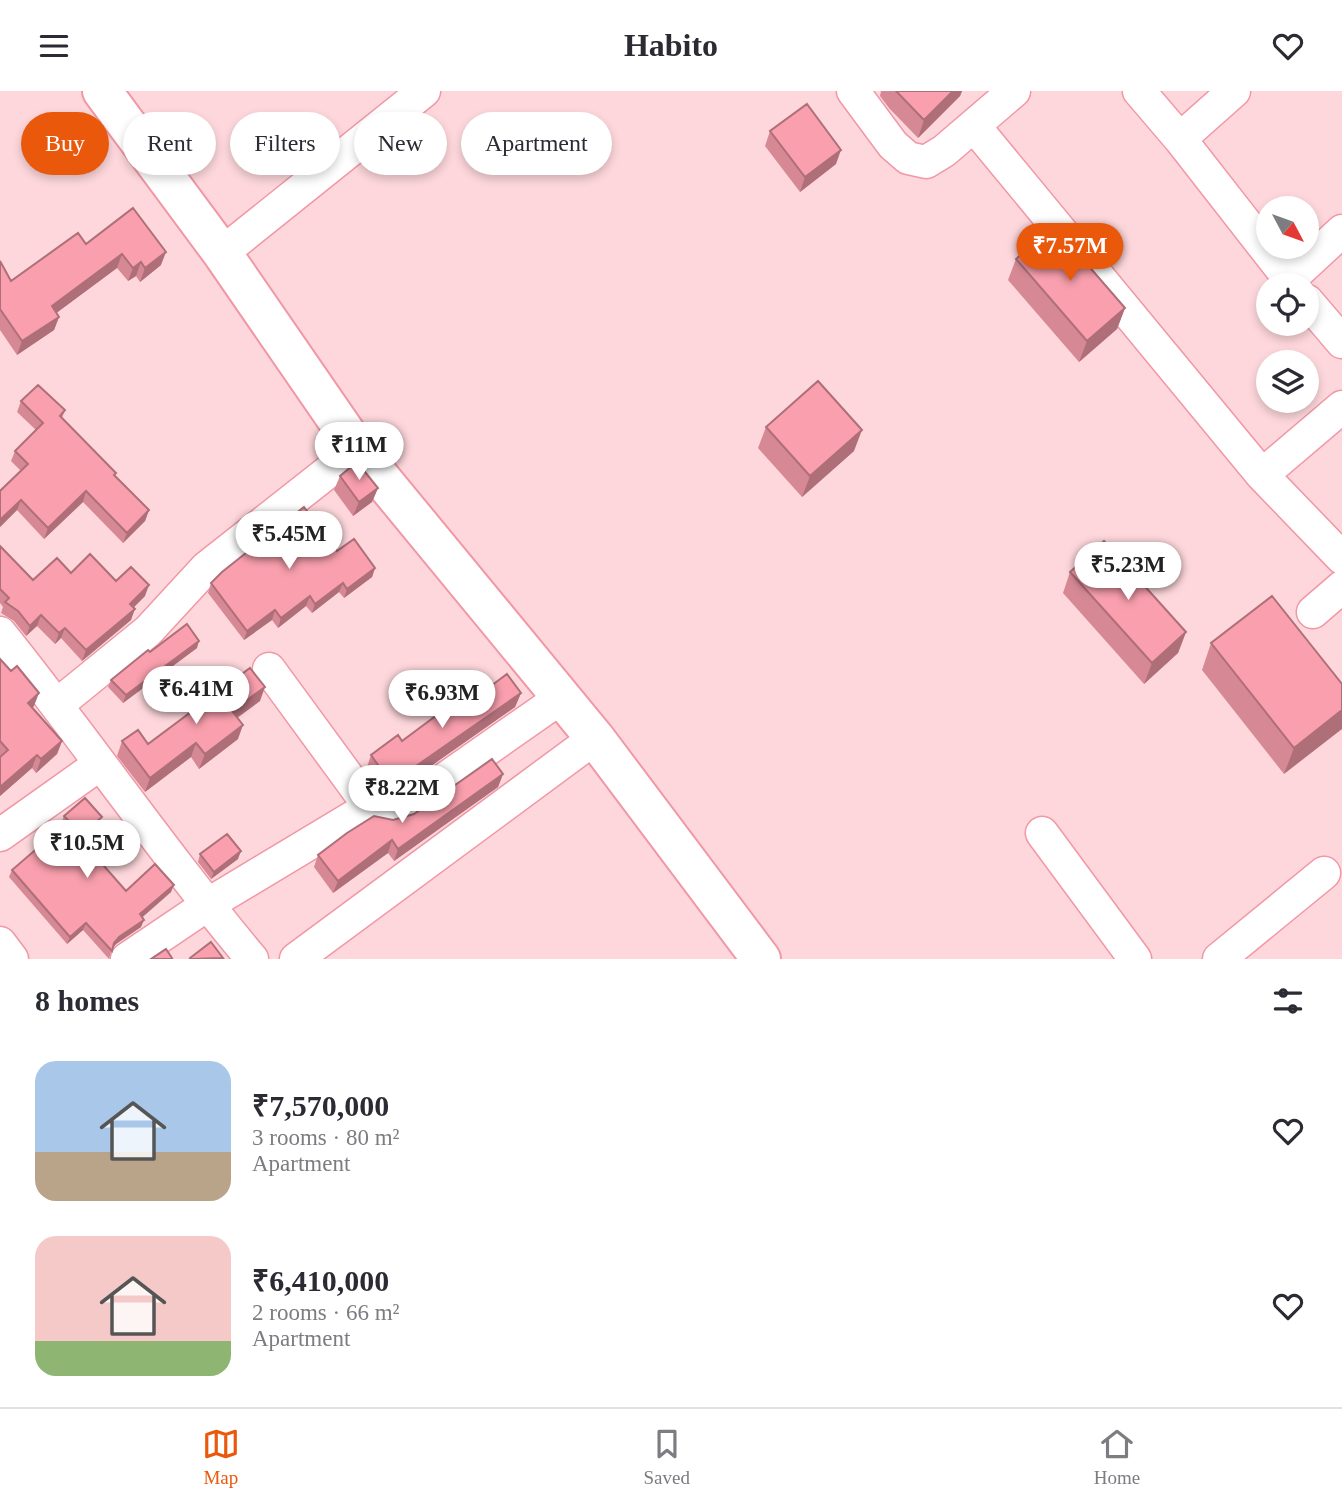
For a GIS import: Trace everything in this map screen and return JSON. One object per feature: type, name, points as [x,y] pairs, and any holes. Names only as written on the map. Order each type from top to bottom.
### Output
[{"type":"street","points":[[102,91],[222,253],[358,449],[562,697],[761,959]]},
{"type":"street","points":[[222,253],[424,91]]},
{"type":"street","points":[[853,91],[893,145],[908,158],[926,162],[974,126],[1006,93]]},
{"type":"street","points":[[1139,91],[1285,273]]},
{"type":"street","points":[[1180,139],[1234,91]]},
{"type":"street","points":[[974,126],[1262,475],[1342,558]]},
{"type":"street","points":[[1309,273],[1342,231]]},
{"type":"street","points":[[1319,315],[1342,342]]},
{"type":"street","points":[[1262,475],[1342,407]]},
{"type":"street","points":[[57,705],[148,631],[206,568],[358,449]]},
{"type":"street","points":[[1313,612],[1342,587]]},
{"type":"street","points":[[0,633],[207,905],[252,959]]},
{"type":"street","points":[[269,670],[370,807],[378,814],[388,815],[398,811],[562,697]]},
{"type":"street","points":[[296,959],[595,739]]},
{"type":"street","points":[[0,835],[100,764]]},
{"type":"street","points":[[127,959],[207,905],[370,807]]},
{"type":"street","points":[[1042,832],[1135,959]]},
{"type":"street","points":[[1219,959],[1324,873]]},
{"type":"street","points":[[0,943],[12,959]]},
{"type":"building","points":[[896,91],[953,91],[924,120]]},
{"type":"building","points":[[807,104],[841,150],[805,177],[770,131]]},
{"type":"building","points":[[133,208],[166,252],[145,268],[141,262],[133,268],[122,254],[52,306],[59,317],[22,341],[0,309],[0,261],[11,281],[78,233],[86,244]]},
{"type":"building","points":[[1054,226],[1125,308],[1087,341],[1016,259]]},
{"type":"building","points":[[818,381],[862,430],[810,476],[766,427]]},
{"type":"building","points":[[38,385],[65,410],[60,416],[149,510],[127,533],[86,491],[48,528],[21,500],[0,520],[0,491],[28,464],[15,451],[43,423],[21,401]]},
{"type":"building","points":[[357,462],[378,488],[359,502],[340,476]]},
{"type":"building","points":[[304,507],[337,551],[354,539],[375,568],[347,589],[343,583],[315,604],[310,596],[281,618],[275,610],[247,631],[211,583]]},
{"type":"building","points":[[1104,541],[1186,632],[1152,663],[1070,572]]},
{"type":"building","points":[[0,546],[33,580],[57,558],[71,573],[90,554],[116,581],[131,567],[149,585],[130,604],[135,609],[86,650],[65,628],[59,633],[41,615],[30,626],[18,611],[5,602],[9,598],[0,589]]},
{"type":"building","points":[[1272,596],[1342,684],[1342,710],[1294,748],[1211,643]]},
{"type":"building","points":[[187,624],[199,641],[126,695],[111,680],[148,650],[150,652]]},
{"type":"building","points":[[0,659],[11,671],[17,666],[39,693],[28,703],[62,741],[41,759],[37,755],[0,787],[0,757],[8,750],[0,741]]},
{"type":"building","points":[[250,668],[265,687],[232,711],[243,725],[205,754],[196,743],[150,778],[122,741],[138,730],[148,744]]},
{"type":"building","points":[[507,674],[521,693],[396,780],[388,779],[371,755],[398,735],[402,741],[453,703],[459,710]]},
{"type":"building","points":[[492,759],[503,774],[398,849],[392,840],[338,881],[318,855],[374,816],[393,820],[414,814]]},
{"type":"building","points":[[85,798],[102,817],[95,823],[114,843],[97,858],[126,891],[155,864],[174,885],[140,914],[144,920],[119,937],[112,951],[86,923],[70,937],[12,870],[69,821],[64,816]]},
{"type":"building","points":[[227,834],[241,851],[214,872],[200,854]]},
{"type":"building","points":[[211,942],[223,958],[190,958]]},
{"type":"building","points":[[166,949],[172,958],[151,959]]}]
